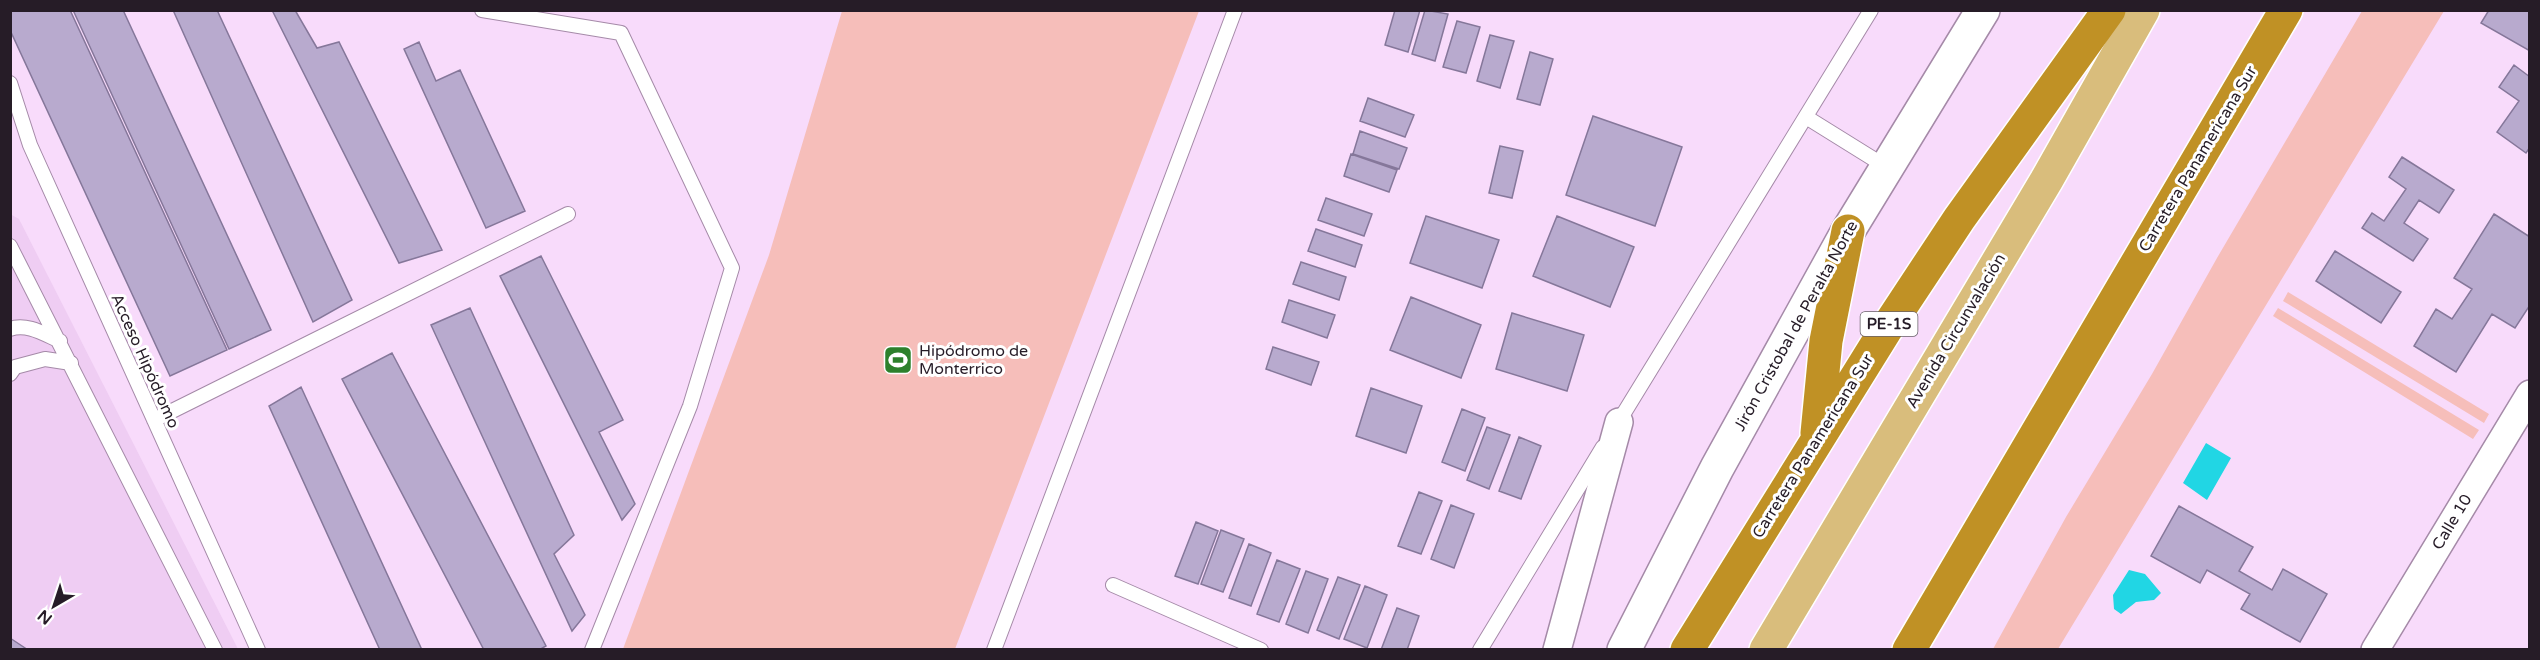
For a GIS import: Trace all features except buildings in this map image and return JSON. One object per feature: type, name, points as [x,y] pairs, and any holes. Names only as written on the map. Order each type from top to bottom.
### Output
[{"type":"highway","name":"Carretera Panamericana Sur","points":[[1687,650],[1816,440],[1959,219],[2109,10]]},
{"type":"highway","name":"Carretera Panamericana Sur","points":[[1909,650],[2286,10]]},
{"type":"highway","points":[[1816,440],[1826,341],[1848,231]]},
{"type":"main road","name":"Avenida Circunvalación","points":[[1766,650],[2040,191],[2143,10]]},
{"type":"street","name":"Jirón Cristobal de Peralta Norte","points":[[1624,650],[1717,468],[1848,231],[1983,10]]},
{"type":"street","name":"Calle 10","points":[[2375,650],[2529,394]]},
{"type":"street","points":[[1557,650],[1618,422]]},
{"type":"lane","points":[[482,10],[621,33],[732,268],[690,406],[592,650]]},
{"type":"lane","points":[[994,650],[1235,10]]},
{"type":"lane","points":[[1480,650],[1871,10]]},
{"type":"lane","name":"Acceso Hipódromo","points":[[10,83],[30,145],[258,650]]},
{"type":"lane","points":[[1806,117],[1888,168]]},
{"type":"lane","points":[[154,420],[568,214]]},
{"type":"lane","points":[[10,246],[74,368],[215,650]]},
{"type":"lane","points":[[10,329],[18,327],[34,329],[60,341]]},
{"type":"lane","points":[[10,374],[15,368],[45,359],[74,368]]},
{"type":"lane","points":[[1113,585],[1261,650]]},
{"type":"shaded area","name":"Hipódromo de Monterrico","points":[[842,11],[1199,11],[955,649],[623,649],[769,255]]},
{"type":"shaded area","points":[[2362,11],[2444,11],[2058,649],[1993,649],[2066,517],[2152,374],[2217,258]]},
{"type":"shaded area","points":[[10,214],[19,219],[238,649],[11,649]]},
{"type":"shaded area","points":[[2288,292],[2489,414],[2484,423],[2283,301]]},
{"type":"shaded area","points":[[2278,308],[2479,430],[2473,439],[2273,316]]},
{"type":"water","points":[[2206,443],[2231,458],[2207,500],[2183,483]]},
{"type":"water","points":[[2129,570],[2145,574],[2161,593],[2154,600],[2136,602],[2121,614],[2114,609],[2113,595]]},
{"type":"place","name":"Hipódromo de Monterrico","points":[[898,360]]}]
